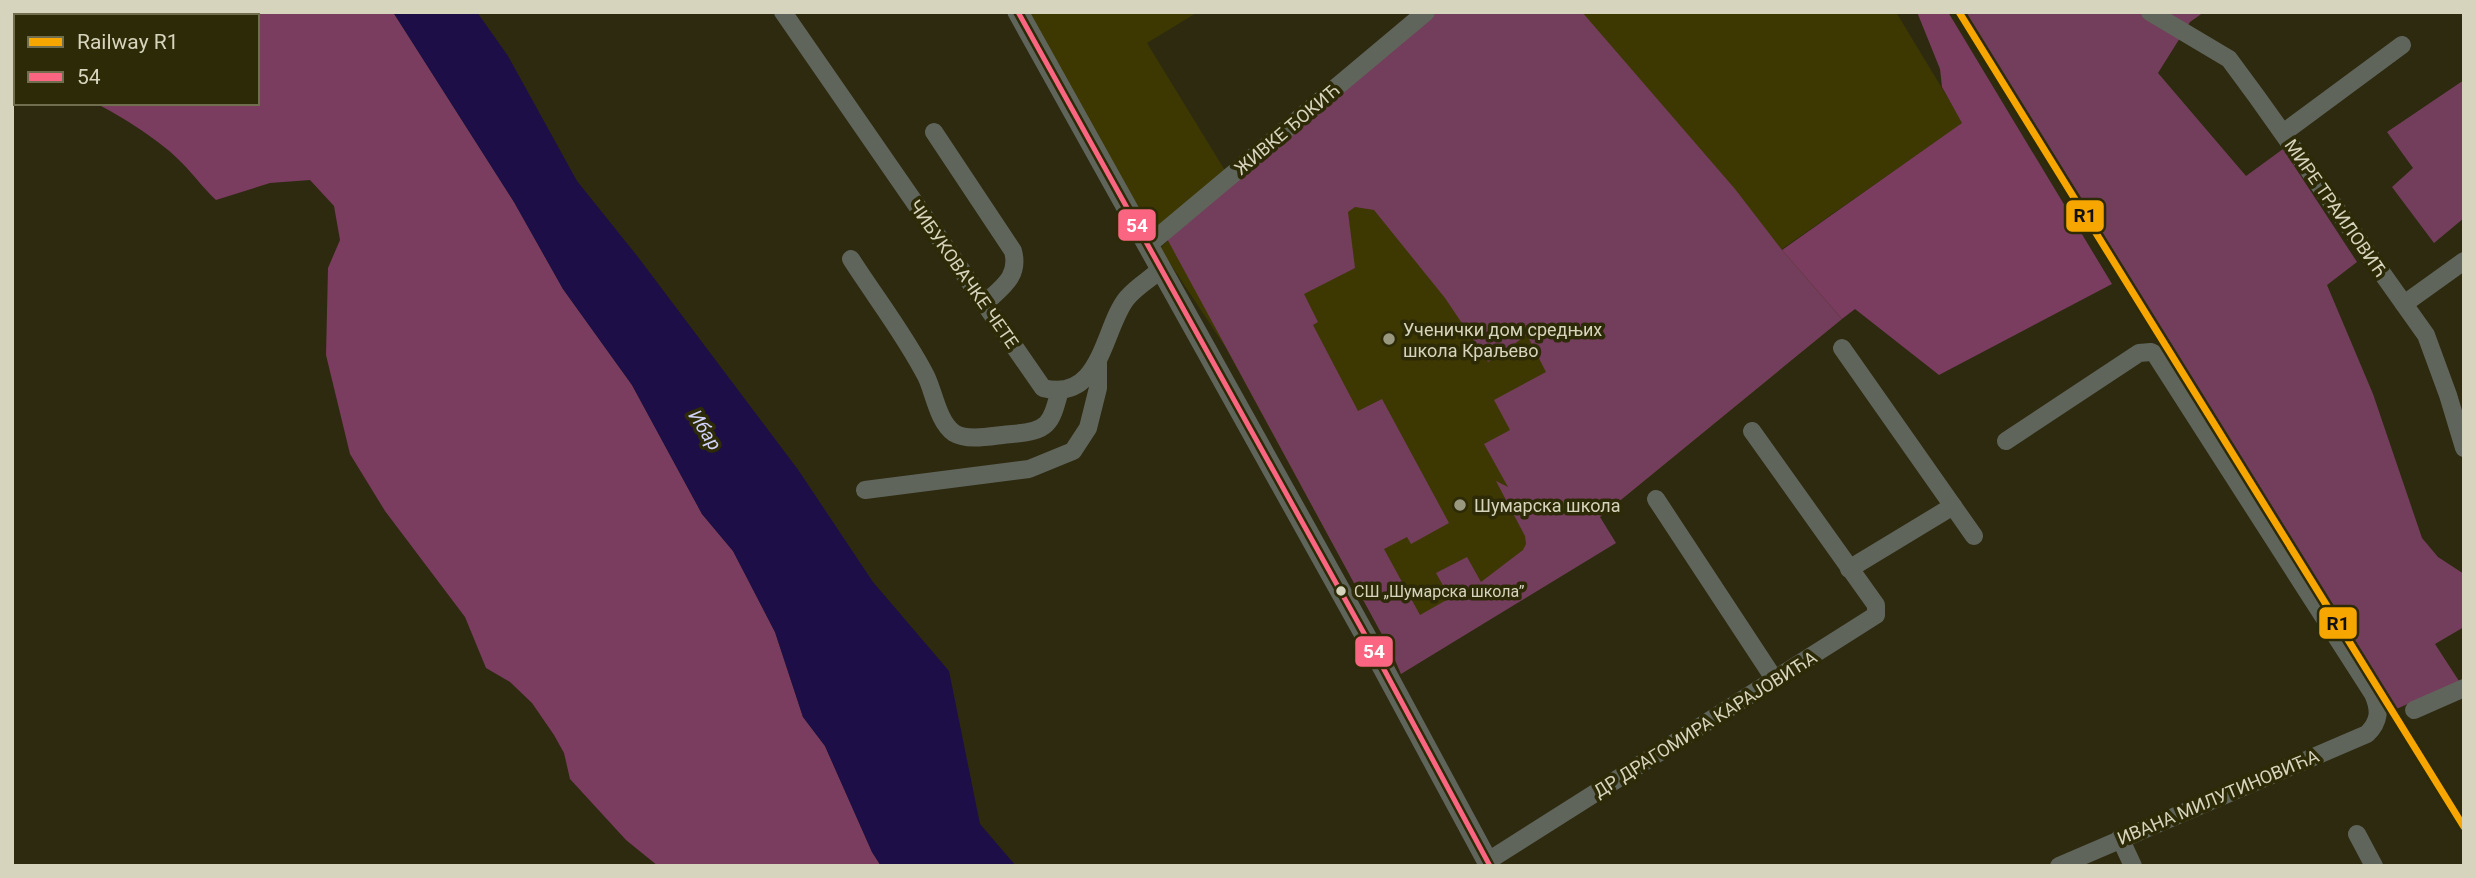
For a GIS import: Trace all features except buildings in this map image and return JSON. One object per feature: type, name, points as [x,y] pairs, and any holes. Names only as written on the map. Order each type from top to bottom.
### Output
[{"type":"street","name":"ЧИБУКОВАЧКЕ ЧЕТЕ","points":[[783,12],[1043,388],[1060,390]]},
{"type":"street","points":[[1018,12],[1489,863]]},
{"type":"street","name":"ЖИВКЕ ЂОКИЋ","points":[[1147,246],[1426,12]]},
{"type":"street","name":"МИРЕ ТРАИЛОВИЋ","points":[[2150,12],[2229,59],[2283,133],[2426,335],[2464,448]]},
{"type":"street","points":[[2283,133],[2402,45]]},
{"type":"street","points":[[934,132],[1013,251],[1015,266],[1010,280],[984,304]]},
{"type":"street","points":[[851,259],[925,374],[942,418],[953,432],[967,437],[1019,433],[1041,428],[1052,418],[1060,390],[1074,385],[1098,363]]},
{"type":"street","points":[[2404,304],[2464,261]]},
{"type":"street","points":[[865,490],[1029,469],[1073,451],[1088,428],[1098,388],[1098,363],[1125,300],[1160,270]]},
{"type":"street","points":[[1842,348],[1974,536]]},
{"type":"street","name":"ИВАНА МИЛУТИНОВИЋА","points":[[2006,441],[2139,353],[2151,352],[2373,694],[2379,713],[2375,726],[2367,734],[2059,866]]},
{"type":"street","name":"ДР ДРАГОМИРА КАРАЈОВИЋА","points":[[1489,863],[1876,615],[1876,605],[1752,431]]},
{"type":"street","points":[[1656,499],[1775,680]]},
{"type":"street","points":[[1849,569],[1953,506]]},
{"type":"street","points":[[2414,709],[2464,688]]},
{"type":"street","points":[[2357,834],[2374,866]]},
{"type":"street","points":[[2120,838],[2133,866]]},
{"type":"shaded area","points":[[12,12],[393,12],[514,202],[563,289],[632,385],[702,514],[733,551],[775,632],[803,717],[825,746],[872,852],[881,866],[658,866],[626,840],[570,779],[564,753],[532,703],[510,682],[486,668],[465,617],[385,511],[350,454],[326,355],[328,268],[340,240],[334,206],[310,180],[270,183],[216,200],[182,163],[153,138],[99,105],[259,105],[259,14],[14,14],[14,61]]},
{"type":"shaded area","points":[[1018,12],[1198,12],[1147,43],[1229,177],[1147,246]]},
{"type":"shaded area","name":"Шумарска школа","points":[[1426,12],[1896,12],[1963,123],[1782,249],[1842,319],[1600,517],[1462,635],[1401,674],[1226,348],[1160,248],[1270,146]]},
{"type":"shaded area","name":"Шумарска школа","points":[[1426,12],[1582,12],[1735,189],[1782,250],[1842,319],[1600,517],[1616,543],[1401,674],[1165,235]],"holes":[[[1355,207],[1374,210],[1445,298],[1488,362],[1527,335],[1546,372],[1494,400],[1510,430],[1484,444],[1508,487],[1496,481],[1525,536],[1526,544],[1523,550],[1481,582],[1467,557],[1436,573],[1450,598],[1420,615],[1384,549],[1407,537],[1411,544],[1449,523],[1382,399],[1358,411],[1313,325],[1318,322],[1304,294],[1355,268],[1348,212]]]},
{"type":"shaded area","points":[[1917,12],[1948,12],[2112,284],[1939,375],[1855,309],[1842,319],[1782,250],[1962,123],[1942,87],[1940,69]]},
{"type":"shaded area","points":[[1959,12],[2204,12],[2190,22],[2158,73],[2246,176],[2283,149],[2357,262],[2327,285],[2373,394],[2422,538],[2438,557],[2464,574],[2464,627],[2435,644],[2459,681],[2392,711]]},
{"type":"shaded area","points":[[2464,80],[2464,218],[2434,243],[2392,187],[2413,168],[2387,132]]},
{"type":"water","name":"Ибар","points":[[393,12],[477,12],[508,56],[577,181],[638,257],[799,471],[873,582],[949,671],[980,824],[1016,866],[881,866],[872,852],[825,746],[803,717],[775,632],[733,551],[702,514],[632,385],[563,289],[514,202]]},
{"type":"rail line","name":"R1","points":[[1959,12],[2464,827]]},
{"type":"transit line","name":"54","points":[[1018,12],[1380,662],[1490,866]]},
{"type":"place","name":"Ученички дом средњих школа Краљево","points":[[1389,339]]},
{"type":"place","name":"Шумарска школа","points":[[1460,505]]},
{"type":"place","name":"СШ „Шумарска школа”","points":[[1341,591]]}]
